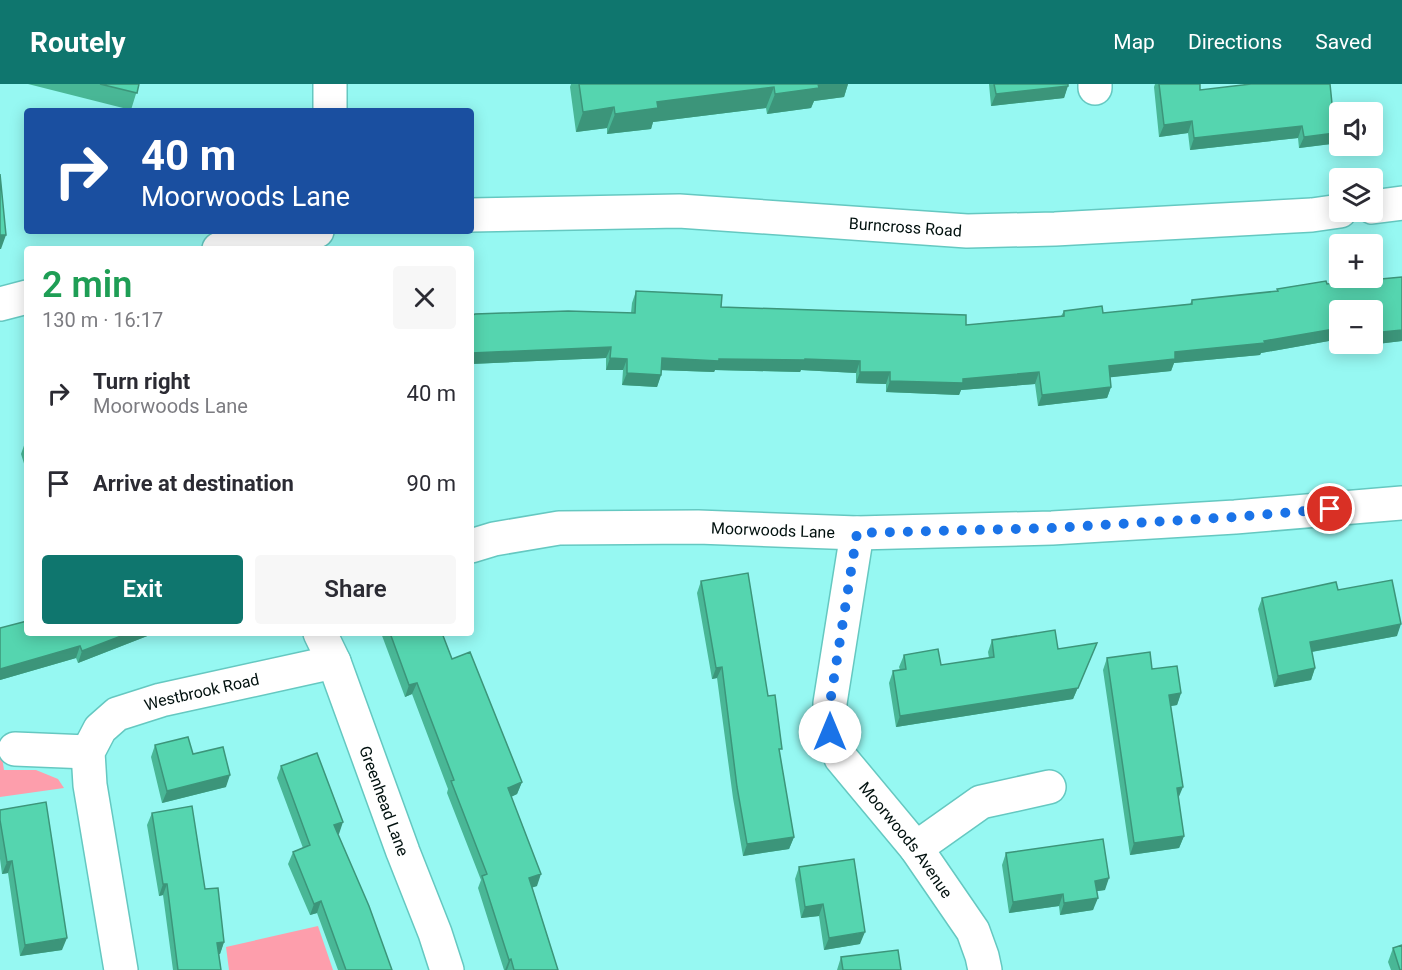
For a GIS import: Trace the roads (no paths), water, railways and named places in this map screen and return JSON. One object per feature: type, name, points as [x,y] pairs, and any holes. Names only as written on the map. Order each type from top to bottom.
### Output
[{"type":"street","points":[[330,84],[330,108]]},
{"type":"street","points":[[1383,206],[1402,203]]},
{"type":"street","name":"Burncross Road","points":[[474,215],[679,211],[967,231],[1056,229],[1329,213]]},
{"type":"street","points":[[235,246],[301,234]]},
{"type":"street","points":[[0,304],[24,298]]},
{"type":"street","name":"Moorwoods Lane","points":[[474,545],[494,539],[559,528],[698,527],[857,533],[1052,528],[1235,517],[1402,503]]},
{"type":"street","name":"Moorwoods Avenue","points":[[857,533],[830,703],[830,732],[842,758],[916,848],[973,931],[985,970]]},
{"type":"street","name":"Greenhead Lane","points":[[321,636],[334,662],[447,970]]},
{"type":"street","name":"Westbrook Road","points":[[88,752],[100,729],[117,714],[161,700],[334,662]]},
{"type":"street","points":[[15,749],[88,752],[90,785],[121,970]]},
{"type":"street","points":[[916,848],[981,802],[1049,787]]}]
